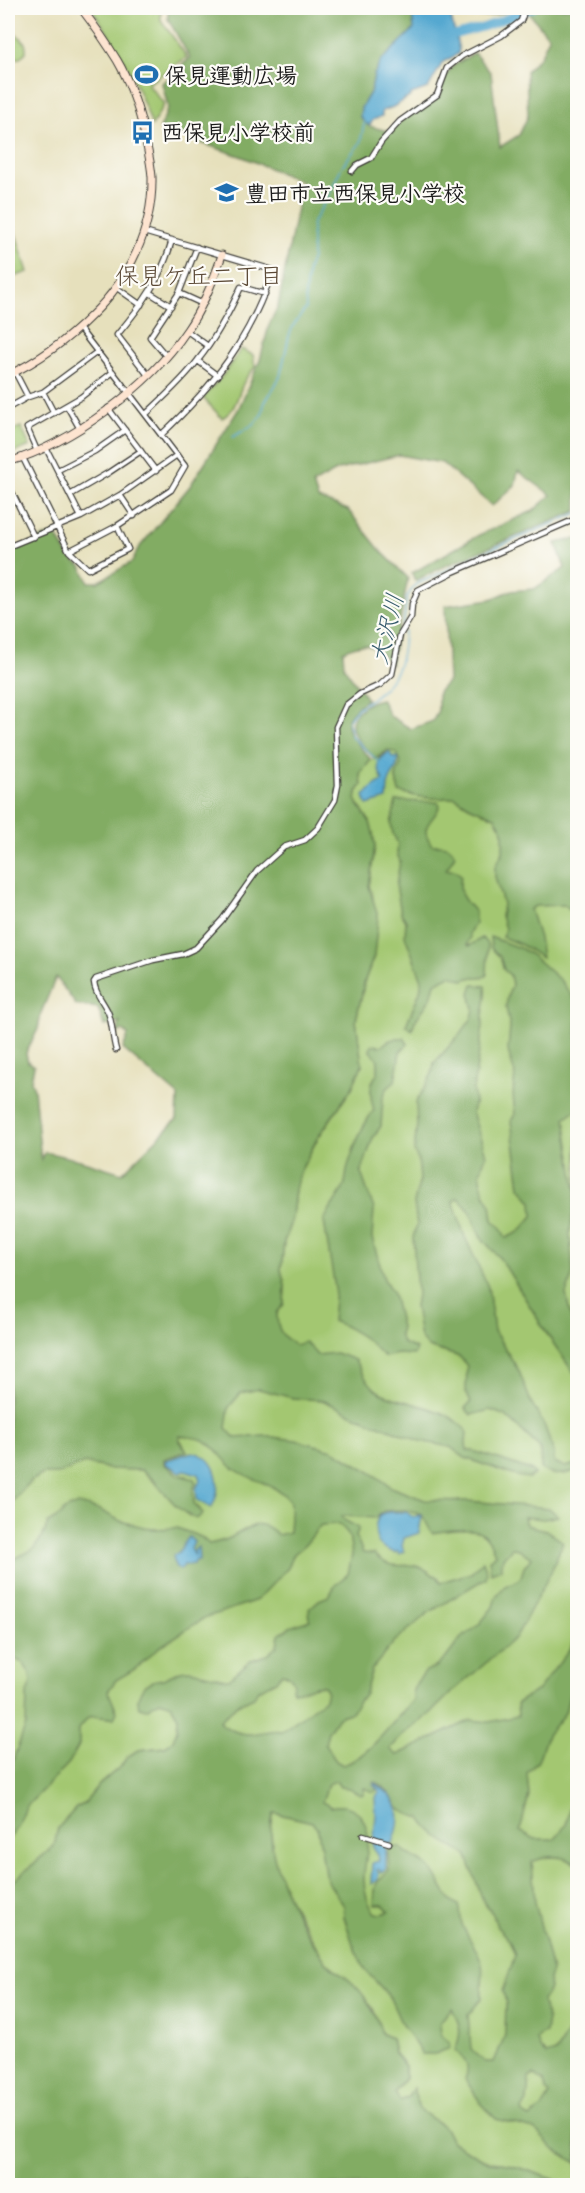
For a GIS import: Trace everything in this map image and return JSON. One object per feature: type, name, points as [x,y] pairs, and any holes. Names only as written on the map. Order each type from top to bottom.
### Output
[{"type":"street","points":[[28,397],[11,374],[52,350],[79,328],[117,288],[128,272],[144,232],[151,200],[152,176],[142,124],[133,94],[118,62],[81,8]]},
{"type":"street","points":[[352,171],[357,165],[371,158],[381,142],[400,121],[437,95],[447,68],[462,56],[486,45],[521,21],[523,15],[521,8]]},
{"type":"street","points":[[144,232],[273,270],[257,314],[238,348],[218,375],[161,435]]},
{"type":"street","points":[[148,375],[117,335],[150,292],[163,268],[172,240]]},
{"type":"street","points":[[167,357],[150,337],[179,293],[197,247]]},
{"type":"street","points":[[8,462],[46,448],[80,429],[129,393],[167,357],[187,331],[203,304],[222,255]]},
{"type":"street","points":[[117,288],[141,305]]},
{"type":"street","points":[[146,414],[179,383],[198,361],[228,315],[241,288],[265,294]]},
{"type":"street","points":[[150,292],[171,306]]},
{"type":"street","points":[[179,293],[203,304]]},
{"type":"street","points":[[69,550],[134,516],[171,490],[185,466],[79,328]]},
{"type":"street","points":[[187,331],[208,346]]},
{"type":"street","points":[[8,408],[43,392],[97,352]]},
{"type":"street","points":[[198,361],[218,375]]},
{"type":"street","points":[[37,451],[27,428],[67,406],[113,372]]},
{"type":"street","points":[[43,392],[54,413]]},
{"type":"street","points":[[67,406],[80,429]]},
{"type":"street","points":[[108,408],[156,471]]},
{"type":"street","points":[[58,471],[95,451],[125,430]]},
{"type":"street","points":[[46,448],[81,517]]},
{"type":"street","points":[[70,495],[141,451]]},
{"type":"street","points":[[8,541],[10,546],[81,517],[120,495],[177,455]]},
{"type":"street","points":[[22,458],[69,550],[88,569],[128,549],[117,526]]},
{"type":"street","points":[[8,484],[33,537]]},
{"type":"street","points":[[120,495],[134,516]]},
{"type":"street","points":[[116,1050],[111,1037],[108,1011],[98,997],[94,982],[96,979],[153,960],[183,954],[196,948],[222,920],[257,871],[284,847],[305,840],[318,828],[335,800],[338,785],[336,727],[339,718],[346,705],[360,694],[380,686],[392,674],[404,629],[411,617],[414,598],[422,587],[578,518]]},
{"type":"street","points":[[363,1835],[389,1843]]},
{"type":"green space","name":"保見運動広場","points":[[91,8],[161,8],[161,20],[187,57],[148,84],[164,104],[152,126],[126,65]]},
{"type":"green space","points":[[168,8],[411,8],[414,29],[381,61],[374,75],[371,91],[361,108],[360,117],[369,126],[391,132],[400,121],[439,96],[444,78],[453,66],[474,53],[491,73],[500,147],[519,135],[528,116],[526,71],[541,55],[549,37],[529,13],[539,8],[577,8],[577,511],[445,566],[415,581],[412,573],[479,535],[533,511],[551,495],[518,471],[515,485],[492,506],[442,463],[399,455],[338,470],[313,484],[318,499],[348,510],[380,550],[408,578],[391,665],[370,646],[359,645],[343,651],[344,667],[367,699],[356,708],[347,723],[351,736],[371,760],[360,773],[362,785],[357,792],[356,801],[370,822],[373,833],[375,846],[369,886],[378,917],[374,956],[365,980],[356,1020],[362,1065],[352,1088],[318,1137],[299,1174],[292,1218],[284,1242],[281,1270],[285,1285],[284,1304],[277,1313],[281,1332],[295,1345],[305,1342],[317,1355],[336,1353],[355,1360],[369,1383],[381,1393],[438,1411],[458,1423],[467,1431],[467,1450],[532,1471],[535,1474],[529,1478],[516,1476],[465,1458],[450,1447],[420,1441],[322,1400],[293,1398],[259,1389],[241,1393],[229,1407],[226,1428],[235,1438],[264,1436],[296,1440],[333,1450],[393,1488],[425,1500],[549,1508],[558,1516],[544,1519],[524,1517],[526,1525],[546,1530],[563,1542],[551,1572],[516,1637],[430,1714],[404,1734],[390,1749],[397,1755],[471,1720],[489,1722],[518,1716],[517,1703],[538,1690],[571,1648],[577,1628],[577,1676],[573,1682],[565,1713],[547,1735],[538,1761],[527,1773],[529,1795],[520,1831],[535,1839],[554,1839],[566,1825],[577,1782],[577,1865],[561,1857],[544,1858],[532,1862],[535,1902],[552,1971],[548,1991],[542,2001],[548,2019],[546,2033],[537,2040],[546,2055],[556,2052],[577,2016],[577,2163],[555,2150],[534,2129],[496,2119],[480,2102],[465,2079],[466,2063],[455,2050],[460,2029],[452,2008],[440,2022],[441,2035],[449,2042],[450,2048],[435,2054],[422,2054],[402,2025],[389,1996],[366,1971],[355,1950],[344,1917],[344,1906],[325,1874],[318,1830],[312,1822],[274,1813],[271,1829],[277,1868],[304,1928],[326,1962],[348,1979],[365,1997],[382,2034],[391,2038],[394,2053],[405,2066],[405,2078],[395,2092],[400,2101],[408,2097],[413,2088],[419,2109],[445,2128],[452,2142],[489,2162],[508,2164],[571,2185],[8,2185],[8,1886],[54,1846],[58,1828],[76,1808],[84,1804],[100,1784],[121,1766],[127,1757],[138,1750],[165,1747],[173,1740],[178,1717],[171,1705],[160,1701],[146,1709],[139,1707],[139,1695],[145,1686],[155,1680],[164,1679],[185,1670],[229,1679],[251,1660],[267,1655],[277,1646],[279,1635],[290,1627],[310,1620],[309,1609],[319,1600],[329,1596],[336,1584],[348,1574],[352,1555],[349,1535],[340,1524],[321,1525],[305,1545],[294,1554],[288,1568],[257,1600],[204,1618],[158,1648],[135,1669],[116,1680],[108,1691],[117,1712],[114,1718],[89,1717],[79,1729],[79,1745],[69,1763],[26,1807],[18,1827],[8,1840],[8,1779],[26,1725],[27,1693],[31,1682],[29,1672],[23,1663],[13,1658],[8,1642],[8,1562],[32,1550],[42,1538],[48,1523],[61,1515],[64,1510],[78,1504],[100,1510],[120,1521],[152,1529],[177,1528],[201,1537],[209,1544],[227,1540],[255,1525],[266,1526],[278,1535],[289,1532],[290,1502],[283,1494],[233,1468],[207,1442],[197,1438],[179,1436],[187,1451],[164,1459],[164,1464],[179,1475],[194,1479],[196,1483],[193,1490],[194,1504],[203,1513],[197,1519],[174,1504],[156,1482],[142,1470],[111,1469],[85,1463],[58,1474],[43,1474],[31,1481],[8,1506],[8,556],[15,549],[55,533],[69,557],[81,566],[89,582],[98,582],[132,562],[138,549],[190,486],[238,410],[260,360],[269,325],[278,306],[302,182],[243,157],[160,129],[168,107],[162,83],[190,58],[168,19]],"holes":[[[56,977],[76,1005],[98,1008],[104,1026],[120,1022],[117,1033],[123,1031],[128,1035],[123,1049],[178,1096],[177,1119],[122,1173],[45,1152],[41,1160],[34,1089],[31,1080],[34,1066],[28,1062],[26,1053],[38,1029],[41,1013]],[[405,1510],[422,1515],[432,1533],[465,1530],[482,1533],[495,1554],[489,1560],[491,1573],[501,1569],[503,1558],[512,1548],[519,1549],[531,1558],[524,1567],[521,1577],[505,1586],[496,1596],[493,1607],[478,1626],[461,1638],[437,1666],[426,1671],[413,1690],[413,1700],[381,1737],[353,1761],[343,1765],[336,1761],[325,1744],[328,1732],[338,1717],[350,1713],[365,1693],[372,1669],[394,1642],[428,1613],[486,1578],[487,1572],[483,1561],[471,1573],[441,1582],[437,1576],[417,1566],[388,1564],[374,1554],[363,1553],[356,1536],[359,1528],[344,1520],[342,1516],[376,1518],[384,1511]],[[282,1673],[290,1676],[294,1683],[293,1691],[324,1686],[327,1690],[325,1699],[282,1731],[246,1734],[222,1725],[220,1721],[237,1705],[254,1697],[258,1690],[276,1681]],[[336,1781],[340,1787],[349,1788],[360,1795],[364,1794],[364,1788],[374,1792],[378,1789],[374,1782],[385,1789],[400,1809],[421,1818],[441,1839],[466,1854],[484,1903],[493,1914],[497,1927],[509,1940],[515,1955],[503,1991],[506,2003],[505,2035],[494,2062],[485,2062],[471,2049],[468,2015],[482,1998],[483,1968],[478,1953],[462,1924],[459,1905],[449,1898],[429,1867],[400,1847],[391,1847],[388,1853],[389,1870],[376,1885],[374,1905],[383,1905],[389,1911],[382,1914],[375,1913],[368,1902],[364,1879],[368,1844],[367,1828],[357,1812],[351,1808],[331,1807],[322,1802],[328,1784]],[[534,2075],[544,2082],[550,2095],[542,2108],[530,2118],[524,2115],[522,2110],[527,2101],[529,2078]]]},
{"type":"green space","points":[[445,8],[514,8],[496,15],[480,16],[463,14]]},
{"type":"green space","points":[[8,33],[19,36],[24,41],[26,52],[20,58],[12,59],[8,47]]},
{"type":"green space","points":[[8,210],[28,272],[8,279]]},
{"type":"green space","points":[[241,349],[253,355],[255,367],[244,382],[233,408],[222,418],[203,398]]},
{"type":"green space","points":[[21,427],[30,446],[8,455],[8,432]]},
{"type":"green space","points":[[578,540],[577,916],[565,905],[535,906],[530,909],[539,938],[542,958],[522,945],[502,937],[505,929],[501,916],[503,904],[495,877],[495,867],[503,852],[503,831],[495,817],[455,797],[427,798],[399,792],[396,777],[401,764],[396,753],[388,750],[375,759],[360,743],[352,725],[360,709],[368,703],[381,699],[390,716],[411,729],[433,721],[438,710],[438,692],[448,681],[445,606],[491,599],[510,591],[534,589],[565,568],[556,543]]},
{"type":"green space","points":[[388,750],[396,752],[401,760],[396,778],[399,792],[427,798],[455,797],[495,817],[499,825],[577,809],[577,2185],[507,2164],[489,2162],[452,2142],[445,2128],[419,2109],[413,2089],[408,2097],[400,2102],[395,2092],[405,2078],[405,2066],[394,2053],[391,2038],[382,2034],[373,2008],[353,1984],[325,1961],[287,1895],[273,1858],[271,1831],[273,1816],[165,1747],[138,1750],[127,1757],[121,1766],[100,1784],[84,1804],[76,1808],[58,1828],[54,1846],[8,1886],[8,1506],[31,1481],[43,1474],[85,1463],[111,1469],[142,1470],[189,1516],[200,1509],[194,1504],[187,1476],[179,1475],[166,1466],[164,1459],[187,1451],[178,1436],[277,1324],[277,1313],[284,1304],[285,1285],[281,1270],[284,1242],[292,1218],[299,1174],[318,1138],[352,1088],[362,1065],[356,1020],[365,980],[374,956],[373,898],[369,886],[375,846],[370,822],[356,801],[357,792],[362,785],[360,773],[371,760],[381,757]]},
{"type":"green space","points":[[396,801],[437,802],[440,805],[426,828],[428,838],[432,845],[448,847],[455,855],[446,870],[454,870],[461,875],[462,896],[475,912],[475,924],[469,933],[470,938],[467,944],[469,946],[482,938],[488,945],[487,976],[464,980],[450,975],[435,983],[431,998],[415,1021],[412,1030],[406,1025],[420,991],[422,980],[405,936],[406,921],[401,913],[396,885],[400,861],[397,854],[398,844],[391,824]]},
{"type":"green space","points":[[490,937],[522,949],[533,956],[561,981],[577,1003],[577,1109],[565,1118],[576,1191],[570,1233],[573,1274],[566,1294],[577,1346],[577,1378],[502,1261],[480,1236],[470,1211],[458,1198],[453,1201],[465,1237],[488,1287],[494,1331],[519,1371],[530,1400],[545,1427],[554,1453],[554,1462],[565,1467],[577,1464],[577,1470],[563,1474],[554,1475],[541,1469],[540,1448],[506,1416],[490,1410],[471,1415],[465,1408],[471,1402],[466,1392],[467,1366],[460,1357],[428,1347],[420,1338],[415,1306],[417,1294],[413,1237],[417,1225],[414,1203],[420,1179],[418,1160],[414,1151],[417,1125],[416,1103],[432,1074],[434,1063],[472,1018],[474,1009],[470,993],[473,985],[486,986],[483,1026],[473,1090],[475,1102],[472,1112],[486,1155],[480,1173],[481,1183],[491,1205],[493,1220],[501,1228],[506,1238],[519,1232],[533,1216],[532,1202],[520,1187],[511,1121],[515,1114],[513,1095],[515,1074],[508,1051],[510,1027],[506,1007],[512,985],[510,975],[504,970],[500,957],[491,948]]},
{"type":"green space","points":[[397,1038],[404,1038],[408,1044],[400,1052],[395,1081],[386,1090],[383,1098],[381,1126],[373,1138],[361,1173],[374,1209],[372,1238],[384,1279],[393,1294],[401,1327],[399,1334],[402,1343],[416,1349],[414,1355],[398,1354],[385,1357],[364,1338],[332,1321],[335,1288],[324,1222],[343,1189],[356,1144],[374,1110],[371,1091],[378,1073],[378,1060],[370,1051],[371,1045],[382,1046]]},
{"type":"water","points":[[411,8],[449,9],[458,54],[443,62],[428,88],[411,94],[393,107],[382,111],[382,116],[373,120],[369,126],[360,117],[361,108],[371,91],[374,75],[381,61],[414,29]]},
{"type":"water","points":[[389,752],[393,758],[398,757],[398,761],[388,784],[387,799],[367,805],[364,796],[375,785],[383,781],[378,765]]},
{"type":"water","points":[[192,1452],[208,1460],[216,1474],[217,1491],[211,1508],[197,1500],[196,1489],[200,1480],[198,1474],[185,1470],[180,1472],[166,1464],[165,1461]]},
{"type":"water","points":[[406,1512],[413,1517],[422,1515],[419,1533],[404,1538],[402,1546],[404,1552],[399,1554],[398,1551],[395,1553],[379,1544],[376,1535],[377,1519],[384,1513]]},
{"type":"water","points":[[189,1537],[194,1542],[191,1549],[195,1556],[194,1551],[198,1547],[199,1561],[184,1565],[180,1570],[175,1566],[173,1555],[177,1554]]},
{"type":"water","points":[[375,1783],[390,1795],[398,1808],[399,1816],[393,1843],[386,1847],[386,1869],[382,1872],[377,1870],[379,1874],[377,1880],[371,1884],[372,1863],[379,1861],[378,1854],[373,1847],[375,1798],[380,1791]]},
{"type":"waterway","points":[[455,35],[484,27],[533,8]]},
{"type":"waterway","points":[[233,437],[254,424],[262,414],[264,404],[280,377],[289,336],[306,308],[305,294],[308,269],[312,258],[312,224],[342,166],[360,143],[365,120]]},
{"type":"waterway","name":"大沢川","points":[[403,626],[407,597],[415,585],[578,513]]},
{"type":"waterway","name":"大沢川","points":[[380,763],[352,737],[348,722],[355,711],[380,692],[393,678],[400,662],[404,631]]},
{"type":"place","name":"保見運動広場","points":[[147,75]]},
{"type":"place","name":"西保見小学校前","points":[[143,132]]},
{"type":"place","name":"豊田市立西保見小学校","points":[[227,193]]},
{"type":"district","name":"保見ケ丘二丁目","points":[[199,276]]}]
